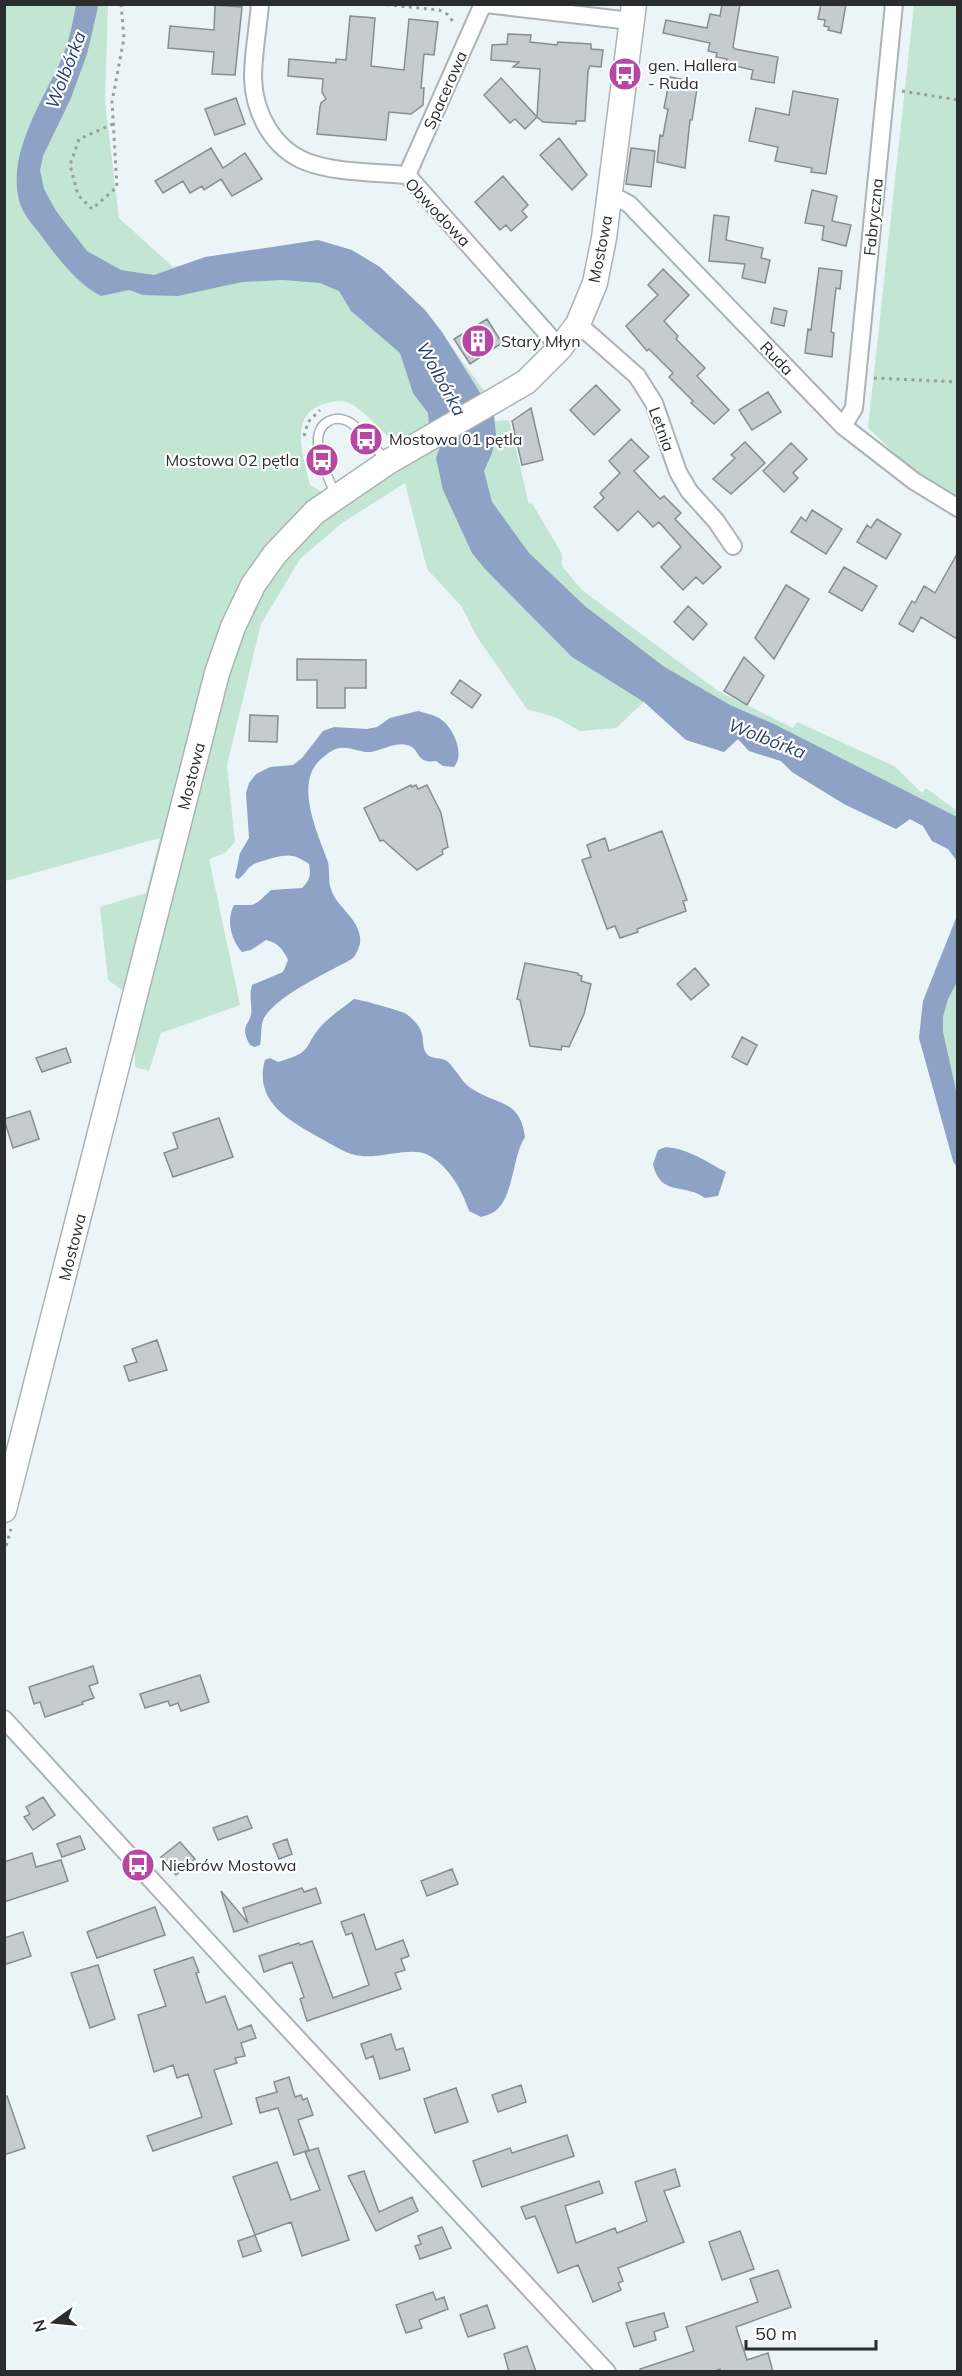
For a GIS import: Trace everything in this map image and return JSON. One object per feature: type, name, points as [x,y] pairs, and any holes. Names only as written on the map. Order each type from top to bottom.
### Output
[{"type":"street","name":"Obwodowa","points":[[260,4],[253,79],[258,109],[266,128],[285,149],[306,162],[329,167],[407,175],[560,348]]},
{"type":"street","name":"Spacerowa","points":[[407,175],[484,4]]},
{"type":"street","points":[[484,4],[632,13]]},
{"type":"street","name":"Fabryczna","points":[[843,426],[854,408],[894,4]]},
{"type":"street","name":"Mostowa","points":[[9,1515],[217,673],[233,627],[253,585],[275,554],[315,512],[388,462],[526,382],[560,348],[578,324],[595,283],[604,238],[632,13]]},
{"type":"street","name":"Ruda","points":[[610,194],[629,204],[843,426],[914,482],[957,508]]},
{"type":"street","name":"Letnia","points":[[578,324],[638,376],[654,403],[678,472],[689,491],[716,521],[733,546]]},
{"type":"street","points":[[4,1719],[607,2372]]},
{"type":"lane","points":[[336,496],[318,443],[318,431],[323,424],[333,419],[343,419],[351,423],[388,462]]},
{"type":"path","points":[[113,124],[79,139],[70,165],[78,195],[92,208],[117,187],[112,102],[124,38],[121,4]]},
{"type":"path","points":[[379,4],[439,10],[454,21],[458,31]]},
{"type":"path","points":[[885,88],[957,100]]},
{"type":"path","points":[[857,378],[957,382]]},
{"type":"path","points":[[4,1554],[9,1515]]},
{"type":"green space","points":[[5,5],[108,5],[105,102],[119,218],[173,267],[322,252],[428,315],[485,392],[397,445],[356,407],[341,401],[324,404],[305,418],[302,427],[302,450],[310,485],[345,506],[426,454],[487,422],[509,420],[529,504],[532,503],[562,554],[562,566],[582,590],[718,691],[793,728],[797,722],[894,766],[922,793],[926,788],[957,811],[957,861],[948,849],[932,841],[923,826],[910,819],[896,829],[844,804],[792,772],[781,761],[749,751],[738,739],[724,752],[686,740],[644,702],[616,728],[580,731],[557,718],[527,709],[477,637],[462,607],[427,569],[405,483],[342,523],[300,559],[261,624],[227,765],[235,842],[225,853],[209,859],[240,1005],[161,1033],[149,1071],[135,1067],[135,1053],[118,1022],[125,992],[108,980],[100,907],[146,893],[160,838],[5,881]]},
{"type":"green space","points":[[914,5],[957,5],[957,497],[919,476],[868,428]]},
{"type":"green space","points":[[957,916],[957,1170],[919,1038],[923,1001]]},
{"type":"water","name":"Wolbórka","points":[[76,5],[98,5],[98,7],[87,54],[71,98],[43,156],[40,170],[44,189],[56,211],[87,251],[121,270],[154,275],[205,257],[318,240],[352,250],[380,267],[425,310],[442,332],[494,415],[496,435],[492,453],[484,471],[492,502],[529,553],[585,606],[663,666],[730,705],[774,724],[957,817],[957,861],[948,849],[932,841],[923,826],[910,819],[896,829],[844,804],[792,772],[781,761],[749,751],[738,739],[724,752],[686,740],[644,702],[572,657],[472,553],[443,490],[436,458],[440,447],[429,426],[428,413],[413,393],[400,353],[351,311],[339,291],[320,283],[283,280],[242,282],[178,296],[143,295],[129,290],[101,296],[70,272],[26,216],[19,200],[17,182],[18,163],[29,126],[64,52],[71,32]]},
{"type":"water","points":[[418,711],[437,717],[452,732],[459,754],[454,767],[424,760],[412,747],[402,744],[371,752],[348,748],[337,749],[329,752],[312,770],[308,795],[314,824],[328,862],[330,886],[338,903],[358,928],[360,944],[356,955],[352,958],[306,983],[277,1003],[264,1018],[260,1045],[255,1047],[250,1045],[245,1031],[251,1014],[252,985],[283,972],[288,960],[280,947],[266,940],[251,950],[242,952],[231,930],[230,917],[234,905],[252,905],[271,890],[302,888],[308,880],[310,871],[309,864],[304,860],[285,855],[255,864],[240,878],[235,877],[240,853],[249,838],[246,793],[249,783],[256,774],[270,767],[293,765],[302,758],[323,731],[334,727],[367,729],[377,727],[390,718]]},
{"type":"water","points":[[957,916],[957,982],[948,999],[943,1017],[943,1032],[957,1095],[957,1168],[953,1161],[919,1038],[923,1001]]},
{"type":"water","points":[[354,999],[408,1015],[420,1029],[428,1055],[447,1061],[468,1086],[504,1104],[518,1115],[525,1137],[517,1155],[509,1188],[501,1206],[494,1212],[481,1217],[469,1211],[453,1178],[434,1158],[419,1152],[369,1156],[351,1154],[297,1125],[269,1099],[264,1088],[265,1060],[270,1058],[278,1062],[298,1055],[306,1048],[323,1024]]},
{"type":"water","points":[[666,1147],[690,1153],[726,1172],[718,1196],[705,1198],[674,1188],[661,1181],[653,1164],[658,1150]]},
{"type":"building","points":[[722,4],[740,4],[733,47],[735,49],[778,57],[774,83],[751,79],[753,70],[726,64],[727,59],[716,57],[717,53],[708,51],[710,43],[663,33],[666,20],[707,28],[710,14],[720,16]]},
{"type":"building","points":[[821,4],[846,4],[841,33],[828,30],[829,27],[824,26],[825,20],[818,19]]},
{"type":"building","points":[[215,5],[242,7],[235,75],[212,74],[214,52],[168,48],[170,26],[214,30]]},
{"type":"building","points":[[350,16],[375,18],[371,66],[404,70],[409,19],[438,22],[434,55],[424,54],[421,88],[424,88],[423,105],[411,114],[389,112],[386,140],[317,134],[321,103],[326,99],[322,92],[323,79],[288,76],[289,59],[336,63],[336,59],[346,60]]},
{"type":"building","points":[[508,34],[531,35],[530,42],[557,45],[558,42],[591,44],[591,49],[603,50],[601,67],[590,66],[588,71],[585,121],[576,121],[576,124],[543,122],[537,117],[540,69],[513,67],[519,62],[491,60],[492,45],[507,44]]},
{"type":"building","points":[[670,77],[698,82],[692,120],[690,120],[685,168],[657,162],[660,135],[663,136],[668,109],[664,108]]},
{"type":"building","points":[[501,78],[537,117],[525,129],[515,119],[510,123],[484,95]]},
{"type":"building","points":[[793,91],[838,99],[826,174],[811,172],[812,168],[775,161],[778,147],[749,141],[756,108],[789,115]]},
{"type":"building","points":[[236,98],[245,124],[215,135],[205,109]]},
{"type":"building","points":[[559,138],[587,175],[572,190],[540,155]]},
{"type":"building","points":[[211,148],[223,168],[245,153],[262,179],[232,196],[221,179],[204,190],[202,186],[190,193],[183,181],[163,193],[155,181]]},
{"type":"building","points":[[631,148],[655,151],[651,187],[626,184]]},
{"type":"building","points":[[503,176],[528,205],[522,211],[527,217],[511,231],[506,225],[500,230],[475,202]]},
{"type":"building","points":[[812,190],[837,196],[832,221],[851,225],[846,246],[822,240],[824,226],[805,223]]},
{"type":"building","points":[[714,215],[729,217],[726,240],[763,248],[761,258],[770,260],[765,283],[742,278],[745,264],[709,261]]},
{"type":"building","points":[[819,268],[842,271],[840,289],[836,288],[831,332],[834,333],[832,357],[805,353],[808,329],[811,330]]},
{"type":"building","points":[[663,269],[689,295],[664,321],[678,336],[676,339],[705,368],[697,376],[729,410],[714,424],[691,403],[693,401],[669,377],[673,373],[649,349],[647,351],[626,326],[658,295],[648,285]]},
{"type":"building","points":[[774,308],[787,311],[784,326],[771,323]]},
{"type":"building","name":"Stary Młyn","points":[[487,319],[502,343],[470,364],[454,339]]},
{"type":"building","points":[[596,385],[620,410],[594,435],[570,410]]},
{"type":"building","points":[[768,392],[781,412],[752,430],[739,410]]},
{"type":"building","points":[[531,408],[543,460],[522,465],[512,421]]},
{"type":"building","points":[[631,439],[649,457],[634,471],[660,499],[664,496],[681,513],[675,519],[721,567],[703,584],[696,577],[683,590],[661,567],[681,547],[659,522],[653,527],[638,511],[618,531],[594,507],[604,498],[600,493],[620,473],[609,461]]},
{"type":"building","points":[[745,442],[765,463],[731,494],[713,479],[735,458],[731,455]]},
{"type":"building","points":[[791,443],[807,459],[793,473],[798,478],[784,492],[763,471]]},
{"type":"building","points":[[812,510],[842,529],[826,554],[791,532],[801,517],[806,521]]},
{"type":"building","points":[[877,519],[901,534],[886,559],[857,542],[867,525],[871,528]]},
{"type":"building","points":[[957,554],[957,639],[921,617],[913,632],[899,624],[912,601],[915,603],[924,586],[935,593]]},
{"type":"building","points":[[844,567],[877,586],[862,611],[829,592]]},
{"type":"building","points":[[786,585],[809,599],[774,659],[755,638]]},
{"type":"building","points":[[688,606],[707,624],[693,640],[674,622]]},
{"type":"building","points":[[744,657],[764,676],[747,705],[724,691]]},
{"type":"building","points":[[297,659],[366,660],[366,688],[345,688],[345,708],[317,708],[317,680],[297,680]]},
{"type":"building","points":[[460,680],[481,695],[472,708],[451,693]]},
{"type":"building","points":[[250,715],[278,716],[277,742],[249,741]]},
{"type":"building","points":[[411,785],[412,787],[416,785],[418,789],[427,785],[441,813],[448,847],[442,850],[443,854],[417,870],[383,840],[380,841],[364,808]]},
{"type":"building","points":[[662,831],[687,900],[683,901],[686,911],[637,929],[638,932],[620,938],[615,926],[607,929],[582,860],[591,857],[587,845],[605,838],[609,851]]},
{"type":"building","points":[[525,963],[578,973],[582,976],[581,981],[591,984],[584,1014],[569,1047],[562,1046],[561,1050],[530,1046],[520,1000],[517,999]]},
{"type":"building","points":[[695,968],[709,985],[691,1000],[677,984]]},
{"type":"building","points":[[742,1037],[757,1045],[747,1065],[732,1057]]},
{"type":"building","points":[[66,1048],[71,1062],[42,1072],[36,1058]]},
{"type":"building","points":[[30,1111],[39,1139],[13,1148],[4,1119]]},
{"type":"building","points":[[219,1118],[233,1157],[173,1177],[164,1153],[178,1148],[173,1133]]},
{"type":"building","points":[[157,1340],[167,1370],[129,1381],[124,1366],[137,1362],[132,1349]]},
{"type":"building","points":[[93,1666],[98,1683],[89,1686],[94,1698],[45,1717],[40,1702],[34,1704],[29,1687]]},
{"type":"building","points":[[200,1675],[209,1702],[181,1711],[178,1703],[170,1706],[168,1701],[145,1708],[140,1694]]},
{"type":"building","points":[[43,1797],[55,1815],[33,1830],[24,1817],[30,1814],[26,1807]]},
{"type":"building","points":[[247,1816],[252,1828],[218,1840],[213,1828]]},
{"type":"building","points":[[80,1836],[85,1849],[62,1857],[57,1844]]},
{"type":"building","points":[[287,1839],[292,1854],[279,1859],[273,1844]]},
{"type":"building","points":[[180,1842],[195,1859],[176,1875],[161,1857]]},
{"type":"building","points":[[32,1853],[36,1867],[61,1860],[68,1881],[4,1902],[4,1862]]},
{"type":"building","points":[[452,1869],[458,1884],[427,1896],[421,1881]]},
{"type":"building","points":[[302,1888],[304,1892],[316,1888],[321,1903],[234,1932],[221,1891],[248,1923],[243,1908]]},
{"type":"building","points":[[155,1907],[165,1935],[97,1958],[87,1932]]},
{"type":"building","points":[[364,1914],[376,1950],[403,1940],[409,1956],[401,1959],[405,1970],[395,1973],[401,1989],[307,2021],[300,1999],[304,1997],[292,1962],[264,1972],[259,1956],[312,1941],[333,1998],[369,1985],[352,1933],[346,1935],[341,1922]]},
{"type":"building","points":[[23,1932],[31,1956],[4,1965],[4,1938]]},
{"type":"building","points":[[193,1957],[206,2003],[225,1996],[238,2030],[251,2025],[256,2038],[241,2043],[245,2056],[235,2058],[237,2063],[214,2070],[232,2124],[153,2151],[147,2136],[202,2117],[188,2074],[177,2078],[173,2065],[154,2072],[138,2015],[166,2006],[154,1970]]},
{"type":"building","points":[[98,1965],[115,2019],[90,2028],[71,1973]]},
{"type":"building","points":[[391,2034],[396,2050],[403,2048],[410,2070],[380,2079],[373,2056],[366,2059],[361,2044]]},
{"type":"building","points":[[289,2077],[295,2097],[301,2095],[303,2100],[307,2098],[313,2115],[298,2120],[309,2150],[294,2155],[278,2108],[260,2113],[256,2098],[277,2092],[274,2082]]},
{"type":"building","points":[[521,2085],[526,2102],[498,2112],[492,2095]]},
{"type":"building","points":[[456,2088],[468,2122],[435,2133],[424,2099]]},
{"type":"building","points":[[4,2096],[7,2096],[25,2148],[4,2155]]},
{"type":"building","points":[[567,2135],[574,2156],[482,2187],[473,2161],[510,2148],[512,2153]]},
{"type":"building","points":[[318,2148],[349,2240],[302,2256],[291,2222],[255,2235],[233,2177],[277,2162],[291,2200],[320,2190],[305,2152]]},
{"type":"building","points":[[675,2169],[680,2186],[664,2191],[684,2242],[618,2268],[623,2281],[618,2283],[621,2290],[593,2302],[578,2265],[558,2273],[535,2216],[526,2219],[521,2207],[599,2181],[603,2193],[565,2206],[576,2243],[615,2228],[617,2233],[647,2221],[635,2182]]},
{"type":"building","points":[[364,2171],[379,2212],[412,2197],[418,2211],[376,2231],[348,2176]]},
{"type":"building","points":[[442,2227],[451,2248],[420,2259],[415,2246],[421,2244],[418,2236]]},
{"type":"building","points":[[740,2231],[754,2269],[722,2280],[709,2242]]},
{"type":"building","points":[[255,2235],[261,2251],[243,2257],[238,2241]]},
{"type":"building","points":[[778,2270],[791,2307],[736,2327],[747,2360],[768,2353],[773,2372],[721,2372],[720,2369],[713,2372],[640,2372],[640,2369],[694,2351],[686,2327],[758,2302],[750,2279]]},
{"type":"building","points":[[433,2292],[436,2300],[444,2297],[448,2309],[419,2320],[422,2328],[406,2333],[396,2305]]},
{"type":"building","points":[[487,2305],[495,2328],[468,2337],[460,2315]]},
{"type":"building","points":[[664,2313],[668,2327],[654,2332],[656,2340],[634,2347],[626,2323]]},
{"type":"building","points":[[527,2346],[536,2372],[509,2372],[504,2354]]},
{"type":"place","name":"gen. Hallera - Ruda","points":[[625,74]]},
{"type":"place","name":"Stary Młyn","points":[[478,341]]},
{"type":"place","name":"Mostowa 01 pętla","points":[[366,439]]},
{"type":"place","name":"Mostowa 02 pętla","points":[[322,460]]},
{"type":"place","name":"Niebrów Mostowa","points":[[138,1865]]}]
